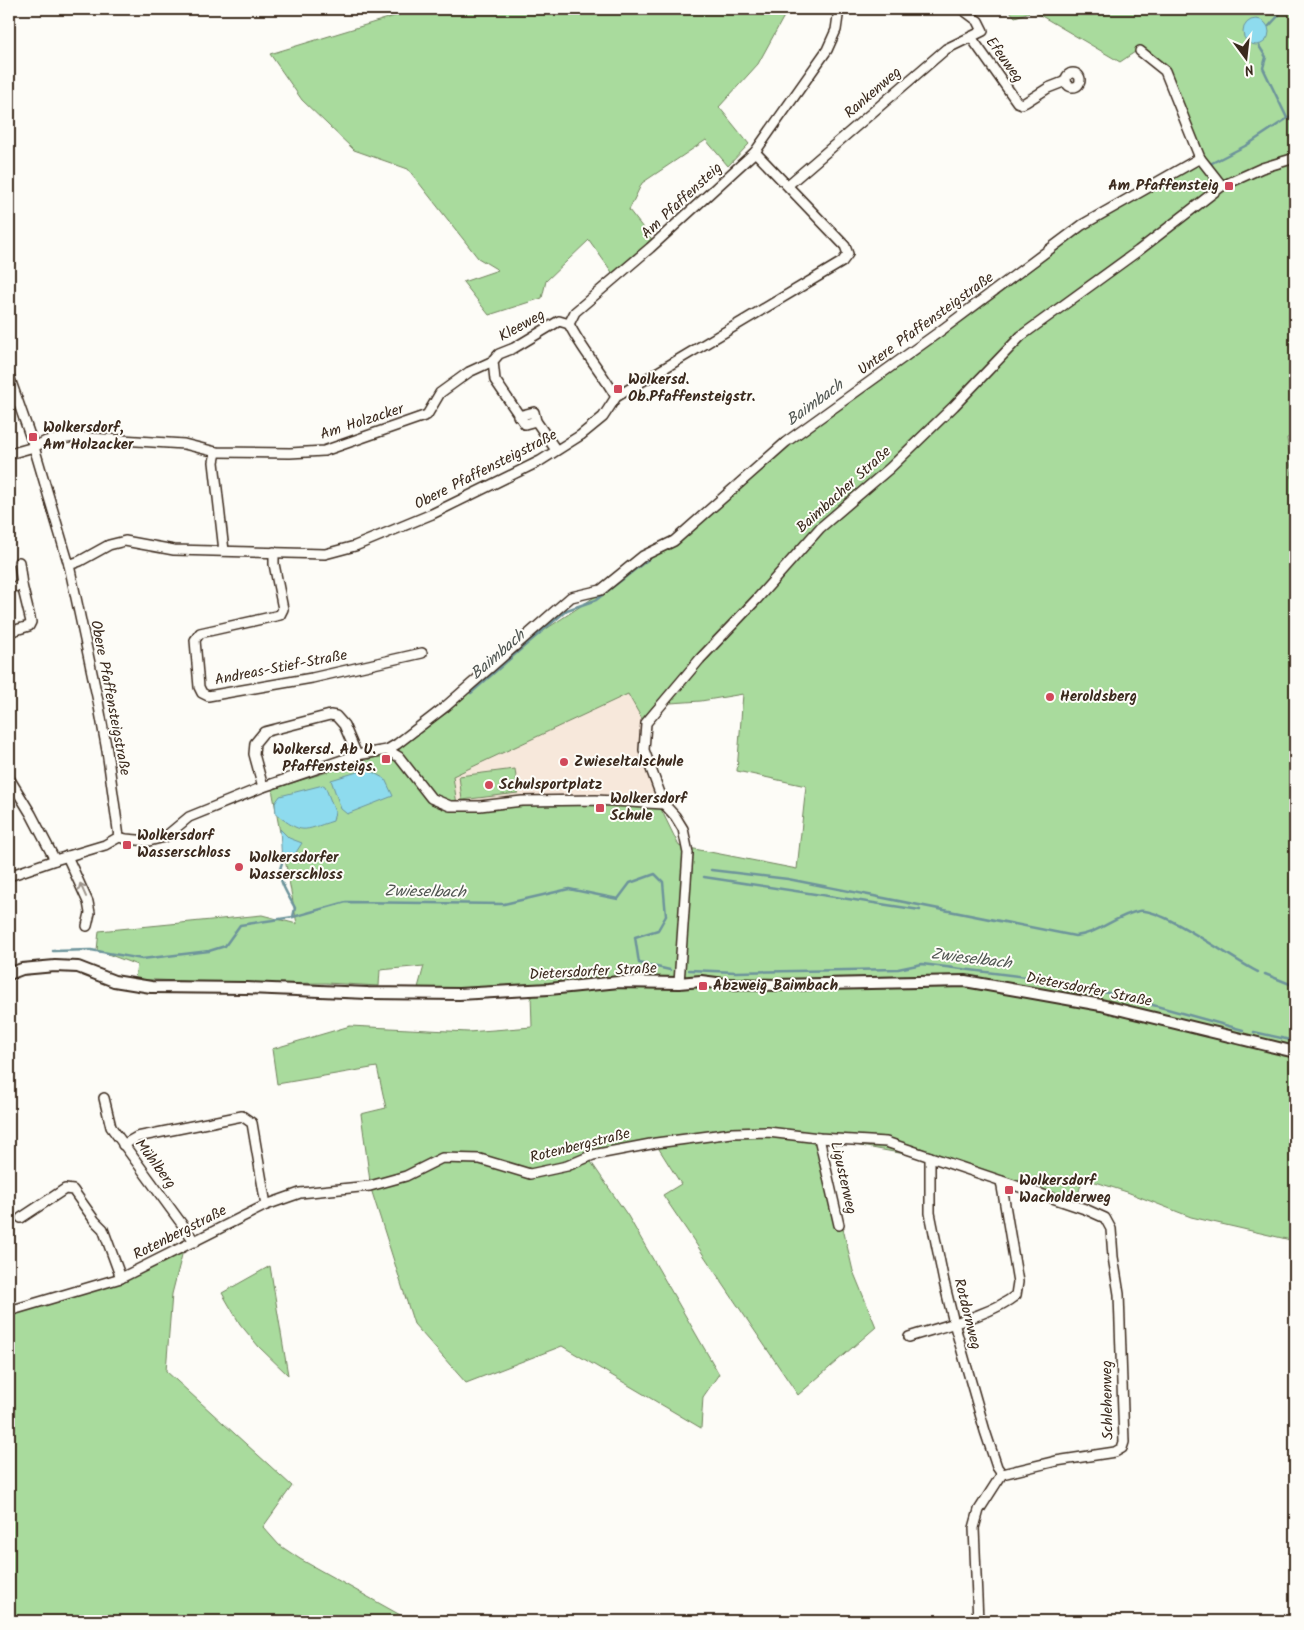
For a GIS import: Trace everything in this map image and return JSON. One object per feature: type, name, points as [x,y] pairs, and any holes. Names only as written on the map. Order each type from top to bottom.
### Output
[{"type":"street","name":"Am Pfaffensteig","points":[[569,324],[575,312],[650,248],[754,152],[827,50],[836,30],[839,9]]},
{"type":"street","name":"Rankenweg","points":[[788,185],[946,49],[983,30],[978,22],[962,9]]},
{"type":"street","name":"Efeuweg","points":[[971,37],[1017,102],[1022,104],[1048,88],[1066,82]]},
{"type":"street","points":[[1140,51],[1165,71],[1200,158],[1222,186]]},
{"type":"street","name":"Obere Pfaffensteigstraße","points":[[70,565],[109,545],[126,541],[174,550],[325,554],[355,546],[432,514],[540,461],[581,435],[603,417],[616,397],[842,262],[848,254],[845,246],[754,152]]},
{"type":"street","name":"Untere Pfaffensteigstraße","points":[[387,750],[398,744],[445,707],[571,597],[601,590],[643,556],[674,541],[786,442],[939,332],[1082,225],[1200,158]]},
{"type":"street","name":"Baimbacher Straße","points":[[679,983],[688,853],[683,829],[664,804],[644,750],[646,723],[700,659],[820,528],[890,468],[954,406],[1021,336],[1138,251],[1222,186],[1262,168],[1295,158]]},
{"type":"street","name":"Kleeweg","points":[[556,450],[536,420],[525,424],[518,416],[495,380],[493,361],[499,354],[514,348],[558,321],[569,324]]},
{"type":"street","points":[[569,324],[574,335],[605,378],[616,397]]},
{"type":"street","name":"Am Holzacker","points":[[9,454],[34,447],[46,441],[75,437],[184,444],[216,452],[290,453],[324,450],[428,415],[440,393],[469,372],[493,361]]},
{"type":"street","name":"Obere Pfaffensteigstraße","points":[[9,376],[34,447],[70,565],[98,701],[119,837]]},
{"type":"street","points":[[216,452],[214,462],[224,551]]},
{"type":"street","name":"Andreas-Stief-Straße","points":[[274,552],[274,564],[283,609],[280,615],[200,633],[195,640],[199,687],[202,692],[208,696],[312,678],[422,653]]},
{"type":"street","points":[[9,632],[29,626],[31,622],[22,585],[20,562]]},
{"type":"street","points":[[9,588],[22,585]]},
{"type":"street","points":[[263,787],[254,754],[255,743],[264,732],[330,715],[336,716],[344,725],[356,755]]},
{"type":"street","points":[[9,876],[105,845],[119,837],[149,841],[165,837],[189,817],[263,787],[356,755],[387,750],[399,756],[431,798],[450,806],[480,806],[522,801],[596,800],[664,804]]},
{"type":"street","points":[[9,778],[31,814],[55,860]]},
{"type":"street","points":[[67,856],[88,902],[90,913],[87,926]]},
{"type":"street","name":"Dietersdorfer Straße","points":[[9,974],[22,969],[55,966],[78,967],[114,981],[151,987],[246,988],[386,994],[459,994],[549,989],[619,982],[679,983],[701,981],[724,984],[776,985],[965,982],[1102,1005],[1295,1052]]},
{"type":"street","name":"Mühlberg","points":[[104,1098],[111,1127],[196,1242]]},
{"type":"street","points":[[123,1145],[137,1137],[242,1116],[252,1123],[266,1205]]},
{"type":"street","name":"Rotenbergstraße","points":[[9,1311],[122,1278],[266,1205],[300,1193],[370,1186],[406,1176],[442,1158],[480,1159],[530,1174],[567,1166],[594,1155],[656,1143],[732,1133],[768,1132],[819,1138],[886,1142],[1085,1209],[1105,1218],[1111,1228]]},
{"type":"street","name":"Ligusterweg","points":[[819,1138],[839,1225]]},
{"type":"street","name":"Rotdornweg","points":[[930,1157],[930,1213],[954,1323],[985,1431],[997,1467],[1002,1474]]},
{"type":"street","points":[[909,1337],[1005,1304],[1016,1295],[1018,1282],[1001,1181]]},
{"type":"street","points":[[21,1218],[66,1189],[73,1190],[103,1229],[122,1278]]},
{"type":"street","name":"Schlehenweg","points":[[1002,1474],[1056,1461],[1114,1452],[1122,1448],[1124,1442],[1119,1294],[1113,1257],[1111,1228]]},
{"type":"street","points":[[978,1621],[974,1528],[979,1510],[1002,1474]]},
{"type":"shaded area","name":"Zwieseltalschule","points":[[628,694],[642,719],[641,748],[657,801],[457,805],[453,776]]},
{"type":"green space","points":[[418,9],[788,9],[758,64],[719,107],[749,144],[728,166],[706,140],[642,183],[629,210],[654,242],[614,275],[589,240],[546,281],[542,298],[489,315],[463,282],[498,270],[478,258],[408,169],[354,150],[302,100],[270,54]]},
{"type":"green space","points":[[1008,9],[1295,9],[1295,436],[1287,438],[1295,500],[1295,1241],[1191,1217],[1127,1192],[1083,1178],[1076,1201],[927,1158],[822,1139],[853,1271],[876,1327],[798,1395],[663,1195],[681,1184],[654,1141],[587,1156],[628,1216],[719,1374],[703,1397],[701,1428],[562,1346],[466,1383],[414,1324],[371,1189],[361,1114],[386,1108],[377,1067],[277,1084],[272,1049],[350,1026],[468,1032],[532,1027],[531,993],[416,995],[424,966],[380,970],[379,986],[326,983],[248,984],[135,979],[137,965],[97,950],[99,931],[262,915],[297,924],[272,789],[390,753],[448,712],[519,647],[617,582],[703,519],[784,442],[1082,226],[1197,161],[1165,67],[1141,48],[1120,62],[1033,11],[1015,17]],"holes":[[[628,694],[642,719],[655,704],[701,701],[743,694],[737,771],[806,786],[797,869],[679,846],[657,801],[457,805],[453,776]]]},
{"type":"green space","name":"Schulsportplatz","points":[[515,769],[518,793],[462,800],[459,776]]},
{"type":"green space","points":[[183,1251],[172,1294],[166,1371],[292,1486],[263,1527],[279,1545],[300,1559],[411,1621],[9,1621],[9,1315]]},
{"type":"green space","points":[[270,1266],[288,1375],[259,1347],[240,1324],[222,1293]]},
{"type":"water","points":[[1256,19],[1265,23],[1269,32],[1265,41],[1256,45],[1247,41],[1243,32],[1247,23]]},
{"type":"water","points":[[367,769],[385,779],[393,796],[347,814],[341,809],[331,780]]},
{"type":"water","points":[[323,785],[335,812],[333,821],[303,829],[292,825],[276,814],[275,803],[280,796]]},
{"type":"water","points":[[280,829],[289,838],[302,843],[295,854],[282,863]]},
{"type":"waterway","points":[[1269,26],[1280,14]]},
{"type":"waterway","points":[[1259,46],[1266,57],[1263,68],[1287,118]]},
{"type":"waterway","name":"Baimbach","points":[[1210,164],[1247,145],[1294,114]]},
{"type":"waterway","name":"Baimbach","points":[[471,693],[567,610],[596,600],[655,554]]},
{"type":"waterway","name":"Baimbach","points":[[282,863],[280,869],[281,880],[295,908],[293,917]]},
{"type":"waterway","points":[[711,870],[788,879],[1075,936],[1092,932],[1131,913],[1139,911],[1149,912],[1180,925],[1258,972]]},
{"type":"waterway","name":"Zwieselbach","points":[[53,951],[91,950],[142,959],[209,951],[225,946],[240,925],[293,917],[346,902],[504,904],[569,889],[618,899],[630,883],[655,874],[663,882],[666,916],[658,930],[635,937],[639,963],[670,970]]},
{"type":"waterway","points":[[704,877],[920,910]]},
{"type":"waterway","name":"Zwieselbach","points":[[689,970],[736,972],[898,969],[922,964],[1042,979],[1113,994],[1243,1030]]},
{"type":"waterway","points":[[1265,974],[1295,986]]},
{"type":"waterway","name":"Zwieselbach","points":[[1254,1032],[1295,1041]]},
{"type":"place","name":"Am Pfaffensteig","points":[[1229,186]]},
{"type":"place","name":"Wolkersd. Ob.Pfaffensteigstr.","points":[[618,389]]},
{"type":"place","name":"Wolkersdorf, Am Holzacker","points":[[33,437]]},
{"type":"place","name":"Heroldsberg","points":[[1050,697]]},
{"type":"place","name":"Wolkersd. Ab U. Pfaffensteigs.","points":[[386,759]]},
{"type":"place","name":"Zwieseltalschule","points":[[564,762]]},
{"type":"place","name":"Schulsportplatz","points":[[489,785]]},
{"type":"place","name":"Wolkersdorf Schule","points":[[600,808]]},
{"type":"place","name":"Wolkersdorf Wasserschloss","points":[[127,845]]},
{"type":"place","name":"Wolkersdorfer Wasserschloss","points":[[239,867]]},
{"type":"place","name":"Abzweig Baimbach","points":[[703,986]]},
{"type":"place","name":"Wolkersdorf Wacholderweg","points":[[1009,1190]]}]
